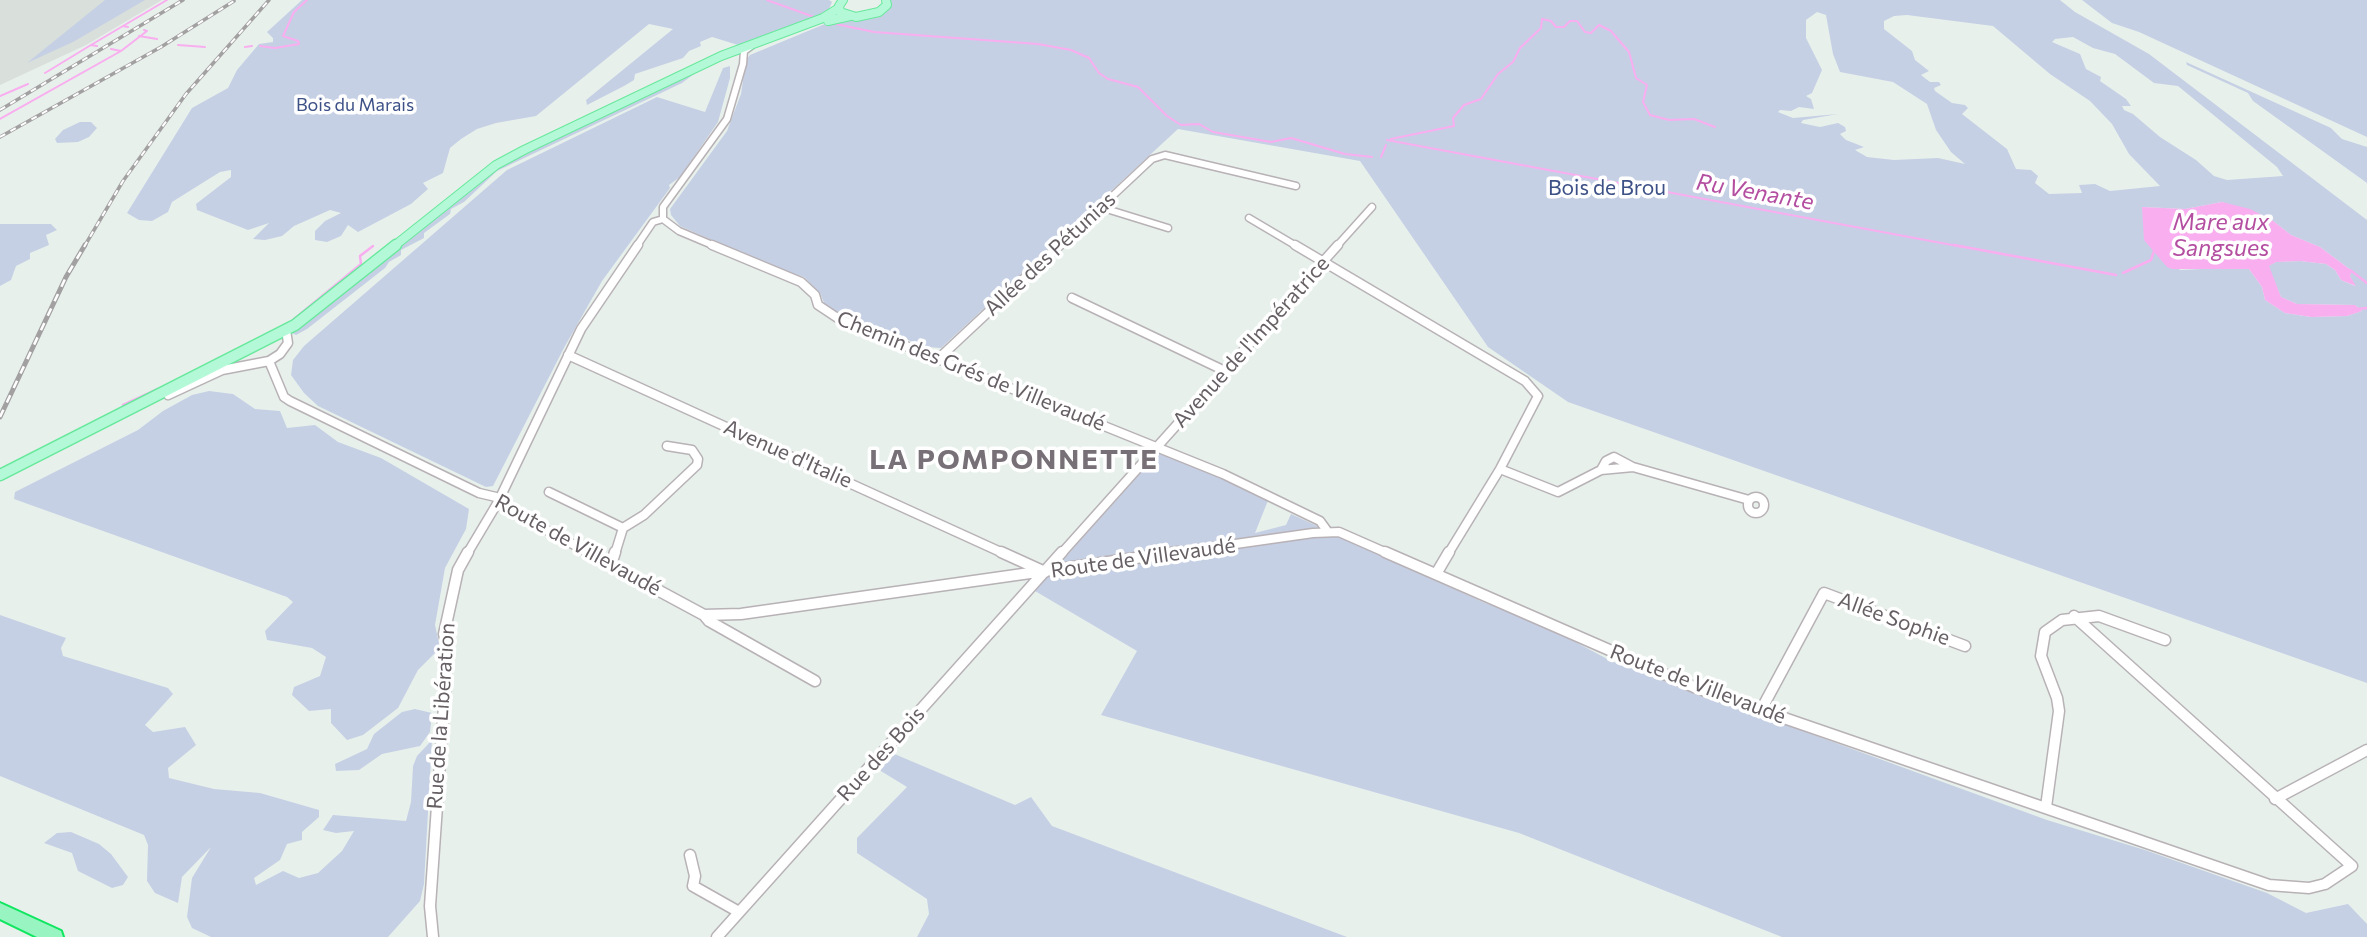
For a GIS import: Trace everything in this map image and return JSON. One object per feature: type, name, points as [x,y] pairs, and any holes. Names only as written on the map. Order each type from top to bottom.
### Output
[{"type":"highway","points":[[0,911],[55,937]]},
{"type":"main road","points":[[697,68],[836,18],[864,17],[879,12],[886,6],[887,0]]},
{"type":"main road","points":[[0,482],[286,330],[496,165],[739,48],[824,18],[840,3],[849,16]]},
{"type":"main road","points":[[0,475],[286,330]]},
{"type":"street","points":[[663,219],[663,207],[727,119],[743,64],[744,51],[781,33]]},
{"type":"street","name":"Allée des Pétunias","points":[[939,359],[1152,159],[1165,156],[1296,186]]},
{"type":"street","points":[[1100,207],[1168,228]]},
{"type":"street","name":"Avenue de l'Impératrice","points":[[1045,572],[1372,207]]},
{"type":"street","points":[[1249,218],[1525,381],[1538,400],[1500,469],[1436,574]]},
{"type":"street","name":"Rue de la Libération","points":[[433,937],[431,894],[438,764],[447,666],[447,649],[443,634],[458,570],[498,502],[568,355],[597,302],[653,222],[663,219]]},
{"type":"street","name":"Chemin des Grés de Villevaudé","points":[[663,219],[679,231],[801,282],[815,295],[818,305],[839,319],[1223,474],[1320,521],[1328,531]]},
{"type":"street","points":[[1072,298],[1226,371]]},
{"type":"street","points":[[162,398],[222,370],[269,360],[288,343],[286,330]]},
{"type":"street","name":"Avenue d'Italie","points":[[568,355],[1045,572]]},
{"type":"street","name":"Route de Villevaudé","points":[[269,360],[284,397],[290,401],[480,493],[496,497],[498,502],[704,615],[741,614],[1328,531],[1350,536],[1694,687],[2269,885],[2309,888],[2325,884],[2352,866],[2275,799]]},
{"type":"street","points":[[611,565],[623,528],[644,515],[697,465],[698,459],[692,450],[667,446]]},
{"type":"street","points":[[1500,469],[1558,492],[1601,470],[1633,467],[1749,500]]},
{"type":"street","points":[[549,492],[623,528]]},
{"type":"street","name":"Rue des Bois","points":[[717,937],[1045,572]]},
{"type":"street","name":"Allée Sophie","points":[[1761,710],[1824,593],[1965,646]]},
{"type":"street","points":[[704,615],[709,621],[816,681]]},
{"type":"street","points":[[2046,807],[2059,711],[2055,692],[2043,663],[2042,642],[2045,632],[2052,625],[2074,617],[2099,616],[2165,640]]},
{"type":"street","points":[[2074,617],[2275,799],[2367,750]]},
{"type":"street","points":[[690,855],[695,876],[692,886],[739,912]]},
{"type":"shaded area","points":[[0,0],[162,0],[86,45],[0,85]]},
{"type":"green space","points":[[105,0],[145,0],[73,42],[27,63]]},
{"type":"green space","name":"Bois du Marais","points":[[302,0],[832,2],[827,14],[738,45],[712,37],[700,42],[701,46],[689,51],[683,58],[635,74],[634,80],[587,105],[586,100],[673,29],[649,24],[536,116],[496,123],[477,129],[461,139],[450,148],[443,173],[423,183],[428,189],[411,204],[358,232],[348,225],[341,236],[327,242],[315,240],[315,231],[325,221],[341,213],[330,210],[294,226],[282,236],[265,240],[253,239],[269,223],[248,230],[197,210],[196,204],[231,177],[231,170],[220,172],[172,202],[168,212],[152,221],[139,220],[127,213],[192,108],[228,88],[237,70],[259,44],[273,42],[267,32]]},
{"type":"green space","name":"Bois de Brou","points":[[891,0],[2060,0],[2075,12],[2149,54],[2367,220],[2367,683],[1568,402],[1488,347],[1360,161],[1178,129],[941,348],[927,347],[839,315],[825,305],[820,293],[804,277],[771,266],[680,226],[671,215],[670,209],[727,131],[741,94],[746,60],[750,55],[832,21],[857,21],[878,17],[886,11]],"holes":[[[1817,12],[1826,15],[1833,54],[1840,72],[1893,82],[1927,104],[1936,130],[1951,152],[1965,164],[1938,158],[1894,160],[1867,157],[1855,150],[1864,147],[1846,140],[1840,134],[1846,131],[1845,127],[1838,123],[1820,127],[1801,123],[1803,120],[1838,114],[1793,118],[1778,112],[1799,107],[1814,109],[1811,99],[1806,96],[1812,93],[1822,70],[1806,38],[1806,20]],[[1907,15],[1993,26],[2050,74],[2090,101],[2112,124],[2129,154],[2160,186],[2110,191],[2095,184],[2079,185],[2082,193],[2049,194],[2035,183],[2038,176],[2031,170],[2016,169],[2007,149],[1962,114],[1968,108],[1965,105],[1952,103],[1935,91],[1934,88],[1941,85],[1939,82],[1930,82],[1921,75],[1929,71],[1915,60],[1912,51],[1884,29],[1884,21],[1894,16]],[[2073,37],[2093,48],[2115,54],[2154,83],[2178,86],[2277,167],[2283,176],[2227,180],[2214,176],[2196,160],[2124,110],[2122,106],[2131,106],[2126,99],[2100,81],[2101,77],[2086,69],[2080,54],[2052,42],[2055,39]],[[2222,202],[2272,220],[2291,235],[2320,247],[2352,271],[2350,276],[2355,286],[2341,280],[2335,270],[2326,264],[2276,262],[2268,266],[2281,297],[2297,304],[2355,305],[2362,311],[2347,316],[2311,317],[2285,313],[2265,300],[2262,287],[2249,269],[2180,270],[2144,223],[2142,207],[2185,209]]]},
{"type":"green space","points":[[2082,0],[2367,0],[2367,137],[2139,32],[2112,23]]},
{"type":"green space","points":[[2186,62],[2331,128],[2342,139],[2367,147],[2367,183],[2253,101],[2248,93],[2187,65]]},
{"type":"green space","points":[[730,66],[730,78],[718,122],[680,177],[669,185],[670,188],[602,281],[565,346],[493,486],[486,487],[318,406],[304,393],[291,375],[293,360],[304,346],[507,170],[657,97],[705,112],[723,68]]},
{"type":"green space","points":[[694,74],[682,83],[497,171],[464,202],[451,209],[450,214],[424,233],[424,238],[401,250],[401,255],[307,329],[296,335],[292,333],[503,164]]},
{"type":"green space","points":[[80,122],[91,122],[97,128],[89,137],[78,142],[57,143],[55,139],[63,130]]},
{"type":"green space","points":[[0,224],[51,224],[57,230],[46,235],[49,245],[30,253],[30,259],[16,266],[11,280],[0,286]]},
{"type":"green space","points":[[209,391],[233,394],[255,409],[280,411],[287,428],[315,425],[338,442],[381,458],[469,509],[466,529],[445,568],[435,625],[440,648],[418,670],[398,708],[363,735],[347,740],[331,723],[331,709],[309,711],[292,695],[294,687],[320,676],[326,657],[312,648],[267,640],[265,631],[293,602],[287,597],[14,499],[15,492],[138,430],[163,411],[192,395]]},
{"type":"green space","points":[[1162,449],[1269,498],[1255,533],[1286,525],[1291,514],[1485,603],[1538,622],[1611,661],[2047,820],[2145,850],[2267,893],[2306,913],[2348,904],[2367,924],[2367,937],[1782,937],[1519,833],[1101,715],[1137,651],[1035,591]]},
{"type":"green space","points":[[0,615],[66,638],[61,648],[63,656],[168,688],[173,694],[145,725],[153,732],[185,727],[196,745],[168,768],[169,778],[214,789],[260,793],[319,810],[319,817],[302,832],[302,840],[287,844],[280,860],[254,878],[256,885],[283,871],[299,878],[318,873],[342,851],[354,831],[336,833],[323,830],[333,815],[406,821],[411,802],[413,766],[417,756],[432,740],[424,884],[420,901],[388,937],[211,937],[192,928],[187,917],[192,878],[211,847],[182,877],[178,903],[155,893],[147,881],[148,845],[144,835],[0,776]]},
{"type":"green space","points":[[415,709],[432,713],[430,732],[420,746],[382,754],[359,770],[336,771],[335,764],[367,749],[374,734],[402,712]]},
{"type":"green space","points":[[885,750],[1015,805],[1031,797],[1052,826],[1347,937],[917,937],[929,914],[927,899],[857,853],[857,838],[907,787],[871,765]]},
{"type":"green space","points":[[71,832],[99,844],[111,854],[128,877],[123,885],[112,888],[78,871],[72,853],[44,843],[57,833]]},
{"type":"water","name":"Mare aux Sangsues","points":[[2222,202],[2250,209],[2272,220],[2291,235],[2320,247],[2352,271],[2350,276],[2356,286],[2341,280],[2335,270],[2326,264],[2276,262],[2269,266],[2281,297],[2297,304],[2355,305],[2362,311],[2347,316],[2311,317],[2285,313],[2265,300],[2262,287],[2249,269],[2172,269],[2167,267],[2144,240],[2142,207],[2185,209]]},
{"type":"waterway","points":[[123,26],[167,0]]},
{"type":"waterway","points":[[260,46],[275,48],[299,44],[298,41],[283,36],[294,12],[307,0]]},
{"type":"waterway","points":[[767,0],[814,17]]},
{"type":"waterway","points":[[1391,139],[1454,126],[1453,118],[1464,105],[1481,99],[1498,74],[1513,62],[1520,48],[1541,28],[1542,19],[1551,21],[1556,27],[1564,27],[1570,21],[1577,21],[1585,32],[1591,33],[1599,25],[1611,31],[1629,52],[1636,78],[1647,85],[1643,102],[1650,115],[1669,120],[1694,119],[1715,127]]},
{"type":"waterway","points":[[836,24],[874,32],[1038,44],[1071,50],[1089,58],[1099,73],[1108,79],[1138,87],[1167,116],[1181,125],[1199,124],[1213,132],[1271,142],[1291,138],[1345,154],[1372,157]]},
{"type":"waterway","points":[[91,45],[123,26]]},
{"type":"waterway","points":[[123,26],[128,27]]},
{"type":"waterway","points":[[140,36],[147,31],[144,30]]},
{"type":"waterway","points":[[121,51],[140,36]]},
{"type":"waterway","points":[[140,36],[157,39]]},
{"type":"waterway","points":[[45,73],[91,45]]},
{"type":"waterway","points":[[91,45],[97,46]]},
{"type":"waterway","points":[[178,45],[205,47]]},
{"type":"waterway","points":[[245,47],[252,46]]},
{"type":"waterway","points":[[111,49],[121,51]]},
{"type":"waterway","points":[[0,119],[121,51]]},
{"type":"waterway","points":[[0,96],[28,84]]},
{"type":"waterway","name":"Ru Venante","points":[[1387,140],[1963,247]]},
{"type":"waterway","points":[[1381,157],[1386,145]]},
{"type":"waterway","name":"Ru Venante","points":[[1954,245],[2116,275]]},
{"type":"waterway","points":[[293,320],[361,264],[360,256],[373,246]]},
{"type":"waterway","name":"Ru Venante","points":[[2123,273],[2151,260],[2154,251]]},
{"type":"waterway","points":[[2350,270],[2367,283]]},
{"type":"waterway","name":"Ru Venante","points":[[2356,309],[2367,308]]},
{"type":"waterway","points":[[123,405],[158,389]]},
{"type":"railway","points":[[0,110],[183,0]]},
{"type":"railway","points":[[84,247],[123,181],[186,94],[269,0]]},
{"type":"railway","points":[[0,137],[161,47],[234,1]]},
{"type":"railway","points":[[0,417],[66,277],[85,245]]},
{"type":"district","name":"LA POMPONNETTE","points":[[1014,460]]}]
